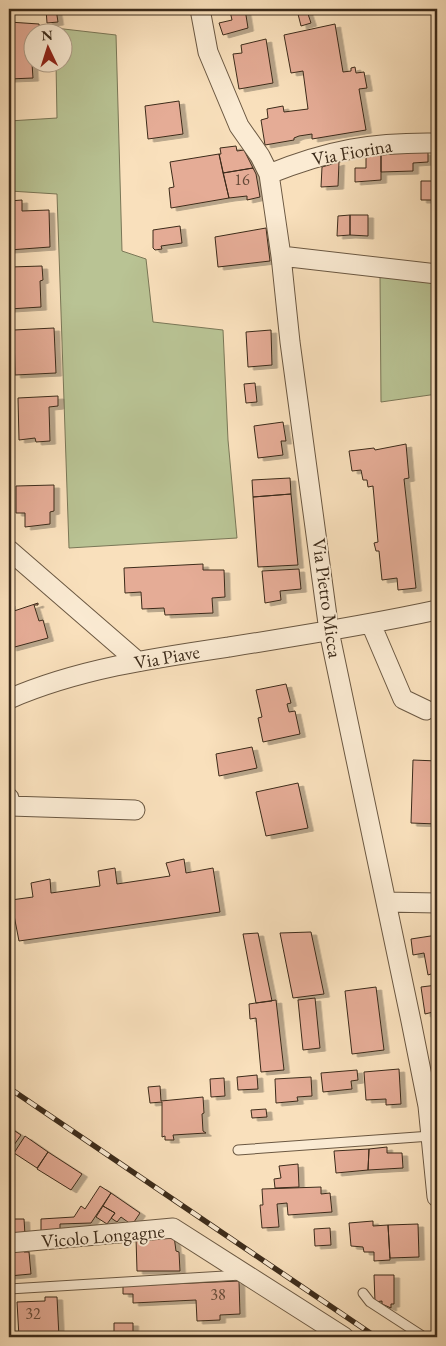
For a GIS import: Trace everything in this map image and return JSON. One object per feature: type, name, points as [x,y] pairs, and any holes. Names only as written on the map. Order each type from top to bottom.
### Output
[{"type":"street","name":"Via Pietro Micca","points":[[200,9],[208,52],[239,126],[260,156],[269,174],[282,256],[290,342],[329,631],[412,1021],[431,1136],[437,1197]]},
{"type":"street","name":"Via Fiorina","points":[[269,174],[310,158],[343,150],[398,143],[437,143]]},
{"type":"street","points":[[282,256],[437,274]]},
{"type":"street","points":[[9,550],[137,661]]},
{"type":"street","name":"Via Piave","points":[[9,699],[42,684],[137,661],[329,631],[437,610]]},
{"type":"street","points":[[370,624],[403,699],[426,710]]},
{"type":"street","points":[[9,798],[10,806],[135,810]]},
{"type":"street","points":[[386,902],[437,903]]},
{"type":"street","name":"Vicolo Longagne","points":[[9,1243],[173,1228],[344,1337]]},
{"type":"lane","points":[[238,1150],[431,1136]]},
{"type":"lane","points":[[9,1289],[244,1275]]},
{"type":"lane","points":[[363,1293],[370,1302],[424,1337]]},
{"type":"green space","points":[[72,30],[116,35],[122,251],[146,259],[153,322],[223,330],[228,440],[237,538],[69,548],[57,194],[10,191],[9,121],[57,118],[56,72],[72,72]]},
{"type":"green space","points":[[380,277],[437,283],[437,394],[381,402]]},
{"type":"building","points":[[46,9],[56,9],[58,22],[47,22]]},
{"type":"building","points":[[245,9],[248,28],[223,35],[219,23],[232,20],[230,11]]},
{"type":"building","points":[[307,11],[311,23],[301,26],[298,14]]},
{"type":"building","points":[[9,22],[22,23],[22,72],[33,72],[33,78],[9,79]]},
{"type":"building","points":[[335,24],[343,72],[351,71],[351,68],[355,67],[356,73],[364,72],[367,88],[359,89],[366,130],[312,139],[312,134],[299,136],[294,138],[294,140],[265,145],[261,120],[268,118],[267,109],[283,106],[284,112],[308,109],[303,71],[291,73],[284,35]]},
{"type":"building","points":[[266,39],[273,83],[239,89],[233,54],[242,53],[241,45]]},
{"type":"building","points":[[179,101],[183,134],[148,139],[145,106]]},
{"type":"building","points":[[236,146],[237,151],[244,150],[253,168],[223,173],[219,154],[221,154],[220,148]]},
{"type":"building","points":[[428,152],[428,162],[413,163],[413,171],[381,172],[381,153]]},
{"type":"building","points":[[366,153],[381,153],[381,180],[355,182],[355,168],[366,168]]},
{"type":"building","points":[[219,154],[229,198],[171,208],[169,188],[174,187],[170,162]]},
{"type":"building","points":[[339,162],[338,186],[321,187],[322,167]]},
{"type":"building","points":[[253,168],[256,174],[260,197],[247,200],[247,196],[229,198],[223,173]]},
{"type":"building","points":[[421,181],[437,181],[437,200],[421,200]]},
{"type":"building","points":[[22,200],[22,211],[49,210],[50,247],[9,250],[9,233],[11,233],[9,201]]},
{"type":"building","points":[[350,215],[350,235],[337,236],[338,216]]},
{"type":"building","points":[[350,215],[368,215],[368,236],[350,235]]},
{"type":"building","points":[[180,226],[182,243],[161,246],[162,249],[155,250],[153,248],[153,230]]},
{"type":"building","points":[[266,228],[270,261],[218,267],[215,237]]},
{"type":"building","points":[[42,266],[43,280],[40,281],[41,307],[9,309],[10,267]]},
{"type":"building","points":[[54,328],[56,373],[15,375],[14,330]]},
{"type":"building","points":[[271,330],[272,365],[248,367],[246,332]]},
{"type":"building","points":[[255,383],[257,402],[246,403],[244,384]]},
{"type":"building","points":[[58,396],[58,406],[49,407],[50,441],[36,442],[35,438],[19,440],[18,398]]},
{"type":"building","points":[[283,422],[286,441],[281,441],[283,455],[258,458],[254,426]]},
{"type":"building","points":[[406,444],[409,478],[404,479],[416,588],[398,590],[397,578],[382,580],[379,551],[376,551],[374,543],[378,542],[373,486],[368,487],[367,480],[363,480],[361,470],[352,471],[349,451],[374,448],[375,450]]},
{"type":"building","points":[[290,478],[291,494],[253,497],[252,480]]},
{"type":"building","points":[[54,485],[54,511],[50,512],[50,524],[25,527],[25,513],[16,513],[16,486]]},
{"type":"building","points":[[291,494],[298,565],[258,567],[253,497]]},
{"type":"building","points":[[203,564],[203,570],[224,570],[225,597],[212,598],[213,613],[165,615],[164,608],[142,609],[141,592],[125,593],[124,568]]},
{"type":"building","points":[[299,569],[301,589],[280,591],[281,600],[265,603],[262,571]]},
{"type":"building","points":[[9,603],[11,612],[38,603],[38,605],[34,605],[39,621],[43,620],[48,638],[11,648]]},
{"type":"building","points":[[286,684],[291,703],[287,704],[289,712],[295,711],[300,734],[263,742],[258,718],[262,717],[256,690]]},
{"type":"building","points":[[252,747],[257,768],[219,776],[216,754]]},
{"type":"building","points":[[413,760],[437,761],[437,824],[411,823]]},
{"type":"building","points":[[298,783],[308,828],[266,836],[256,792]]},
{"type":"building","points":[[184,859],[186,873],[213,868],[220,912],[19,941],[11,900],[33,897],[31,883],[50,879],[51,893],[100,886],[98,871],[115,868],[117,884],[170,876],[166,863]]},
{"type":"building","points":[[311,932],[324,994],[293,998],[280,933]]},
{"type":"building","points":[[258,933],[272,1001],[256,1003],[243,934]]},
{"type":"building","points":[[437,935],[437,972],[428,975],[424,953],[413,955],[411,939]]},
{"type":"building","points":[[437,985],[437,1011],[425,1014],[421,987]]},
{"type":"building","points":[[376,987],[384,1050],[352,1054],[345,991]]},
{"type":"building","points":[[315,998],[320,1048],[303,1050],[298,1000]]},
{"type":"building","points":[[276,1000],[284,1070],[261,1072],[256,1018],[250,1019],[249,1004]]},
{"type":"building","points":[[399,1069],[401,1104],[386,1105],[386,1099],[366,1100],[364,1072]]},
{"type":"building","points":[[357,1070],[358,1080],[351,1081],[352,1089],[323,1092],[321,1073]]},
{"type":"building","points":[[257,1075],[258,1089],[238,1090],[237,1077]]},
{"type":"building","points":[[311,1077],[312,1096],[297,1097],[298,1101],[276,1103],[275,1079]]},
{"type":"building","points":[[224,1078],[225,1096],[211,1097],[210,1079]]},
{"type":"building","points":[[160,1086],[161,1101],[203,1097],[203,1131],[206,1133],[173,1135],[174,1140],[165,1140],[165,1136],[162,1137],[162,1102],[150,1103],[148,1087]]},
{"type":"building","points":[[266,1109],[267,1117],[252,1118],[251,1110]]},
{"type":"building","points":[[9,1127],[21,1135],[9,1152]]},
{"type":"building","points":[[25,1136],[48,1152],[37,1168],[14,1153]]},
{"type":"building","points":[[387,1147],[387,1153],[402,1153],[403,1168],[368,1170],[369,1149]]},
{"type":"building","points":[[369,1149],[368,1170],[336,1173],[334,1151]]},
{"type":"building","points":[[48,1152],[82,1174],[71,1190],[37,1169]]},
{"type":"building","points":[[298,1164],[299,1187],[275,1188],[274,1179],[281,1178],[279,1166]]},
{"type":"building","points":[[100,1186],[111,1193],[91,1223],[60,1224],[60,1232],[41,1233],[41,1219],[74,1217],[81,1206],[85,1209]]},
{"type":"building","points":[[321,1187],[321,1194],[330,1193],[332,1212],[288,1215],[287,1203],[277,1204],[279,1227],[262,1228],[260,1205],[263,1205],[262,1189]]},
{"type":"building","points":[[111,1193],[140,1213],[132,1225],[121,1217],[117,1222],[111,1218],[115,1213],[103,1206]]},
{"type":"building","points":[[103,1206],[115,1213],[107,1224],[96,1217]]},
{"type":"building","points":[[9,1219],[24,1219],[25,1235],[9,1236]]},
{"type":"building","points":[[373,1221],[373,1226],[388,1225],[390,1260],[374,1261],[374,1252],[364,1252],[363,1247],[351,1246],[349,1223]]},
{"type":"building","points":[[418,1224],[419,1257],[390,1258],[388,1225]]},
{"type":"building","points":[[330,1228],[331,1245],[315,1246],[314,1229]]},
{"type":"building","points":[[174,1236],[176,1251],[179,1252],[180,1271],[137,1271],[136,1238]]},
{"type":"building","points":[[23,1244],[24,1252],[29,1252],[31,1274],[9,1276],[9,1245]]},
{"type":"building","points":[[374,1275],[394,1275],[394,1304],[391,1304],[391,1308],[382,1304],[382,1301],[375,1302]]},
{"type":"building","points":[[239,1281],[240,1314],[220,1315],[220,1320],[197,1321],[196,1300],[133,1303],[133,1294],[123,1294],[123,1286]]},
{"type":"building","points":[[45,1297],[57,1297],[59,1337],[19,1337],[17,1302],[45,1301]]},
{"type":"building","points":[[114,1323],[133,1323],[133,1337],[114,1337]]},
{"type":"railway","points":[[9,1088],[376,1337]]}]
